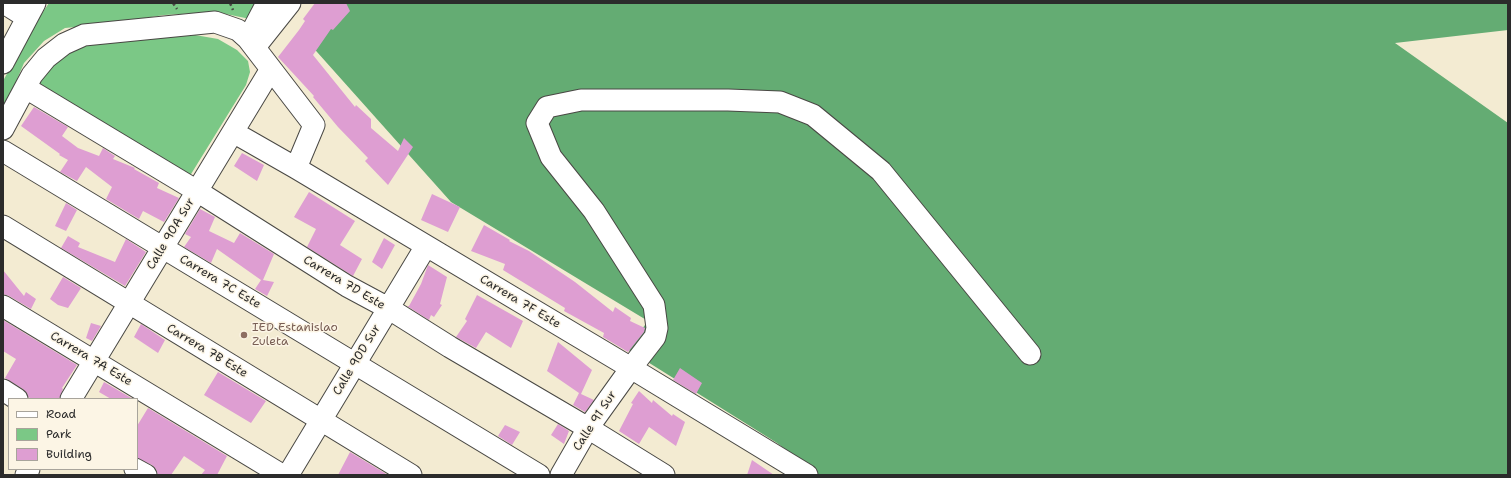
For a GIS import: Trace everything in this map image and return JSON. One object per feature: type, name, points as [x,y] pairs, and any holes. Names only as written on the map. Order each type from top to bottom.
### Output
[{"type":"street","points":[[3,62],[30,10],[4,3]]},
{"type":"street","points":[[252,43],[267,3]]},
{"type":"street","points":[[252,43],[290,3]]},
{"type":"street","points":[[3,129],[32,75],[46,58],[64,44],[84,35],[215,22],[238,30],[252,43],[314,125],[296,168]]},
{"type":"street","name":"Calle 90A Sur","points":[[72,398],[271,69]]},
{"type":"street","name":"Carrera 7D Este","points":[[26,88],[197,191],[347,286],[388,308],[450,347],[588,428],[664,475]]},
{"type":"street","name":"Calle 91 Sur","points":[[560,475],[588,428],[655,337],[657,328],[654,305],[594,211],[551,157],[537,123],[547,107],[581,100],[728,100],[780,102],[813,115],[881,171],[1030,354]]},
{"type":"street","name":"Carrera 7F Este","points":[[233,132],[631,368],[806,475]]},
{"type":"street","name":"Carrera 7C Este","points":[[3,151],[539,475]]},
{"type":"street","name":"Carrera 7B Este","points":[[3,226],[411,475]]},
{"type":"street","name":"Calle 90D Sur","points":[[288,475],[426,246]]},
{"type":"street","name":"Carrera 7A Este","points":[[3,306],[282,475]]},
{"type":"street","points":[[3,390],[15,398]]},
{"type":"street","points":[[137,470],[146,475]]},
{"type":"green space","points":[[49,3],[264,3],[255,20],[216,12],[164,15],[107,24],[65,28],[44,41],[24,63],[3,112],[3,81],[30,31]]},
{"type":"green space","points":[[340,3],[1508,3],[1508,30],[1395,43],[1508,123],[1508,475],[817,475],[809,467],[777,443],[627,349],[648,321],[451,202],[309,43]]},
{"type":"green space","points":[[195,35],[218,39],[237,50],[248,61],[250,72],[246,85],[188,179],[37,86],[48,65],[87,42]]},
{"type":"building","points":[[315,3],[346,3],[350,11],[333,30],[331,29],[313,55],[355,107],[356,105],[371,119],[371,128],[398,151],[404,138],[413,147],[388,185],[365,161],[368,158],[338,127],[313,97],[314,96],[278,57],[299,30],[305,21],[303,19]]},
{"type":"building","points":[[34,107],[68,127],[62,136],[78,148],[99,156],[103,148],[115,156],[113,159],[135,168],[134,169],[159,183],[157,188],[179,198],[164,222],[143,211],[139,219],[106,199],[112,187],[86,167],[77,181],[60,172],[68,160],[59,155],[60,154],[21,126]]},
{"type":"building","points":[[242,153],[264,165],[257,181],[234,166]]},
{"type":"building","points":[[309,192],[355,221],[340,245],[362,259],[353,276],[307,247],[316,229],[294,217]]},
{"type":"building","points":[[432,194],[460,207],[448,232],[421,220]]},
{"type":"building","points":[[66,203],[77,210],[66,231],[55,226]]},
{"type":"building","points":[[200,209],[215,217],[209,231],[234,243],[240,233],[274,254],[263,280],[274,282],[267,296],[255,289],[261,280],[217,249],[211,263],[184,247],[191,237],[185,234]]},
{"type":"building","points":[[484,225],[510,240],[509,241],[529,251],[575,282],[613,312],[615,307],[631,318],[630,321],[645,328],[644,332],[628,352],[603,337],[604,333],[564,311],[565,308],[503,270],[505,264],[471,251]]},
{"type":"building","points":[[68,236],[80,243],[78,247],[115,262],[126,239],[146,252],[125,286],[61,248]]},
{"type":"building","points":[[384,238],[395,245],[382,269],[372,262]]},
{"type":"building","points":[[428,265],[447,277],[440,304],[442,305],[434,317],[431,315],[429,320],[407,306],[409,306],[421,284]]},
{"type":"building","points":[[3,270],[24,296],[26,292],[36,299],[31,309],[3,294]]},
{"type":"building","points":[[63,277],[81,288],[68,308],[58,305],[50,299]]},
{"type":"building","points":[[477,295],[523,321],[511,348],[486,332],[476,348],[456,337],[467,321],[465,319]]},
{"type":"building","points":[[3,320],[77,365],[62,388],[63,389],[59,398],[30,398],[23,389],[5,378],[16,359],[3,351]]},
{"type":"building","points":[[91,323],[101,326],[92,341],[86,338]]},
{"type":"building","points":[[141,324],[165,340],[158,353],[134,337]]},
{"type":"building","points":[[558,342],[592,370],[581,394],[594,400],[585,412],[573,405],[579,393],[547,371]]},
{"type":"building","points":[[680,368],[702,383],[696,394],[673,380]]},
{"type":"building","points":[[218,372],[266,401],[251,423],[204,395]]},
{"type":"building","points":[[104,382],[131,398],[109,398],[99,392]]},
{"type":"building","points":[[639,391],[652,403],[653,400],[672,416],[673,414],[685,422],[676,446],[649,427],[639,444],[619,431],[633,404],[631,403]]},
{"type":"building","points":[[148,408],[227,456],[217,475],[201,475],[205,470],[184,456],[171,475],[158,475],[156,469],[152,465],[138,458],[138,424]]},
{"type":"building","points":[[558,424],[569,431],[564,444],[551,435]]},
{"type":"building","points":[[505,425],[520,432],[512,445],[498,436]]},
{"type":"building","points":[[350,452],[388,475],[338,475]]},
{"type":"building","points":[[752,460],[774,475],[747,475]]},
{"type":"place","name":"IED Estanislao Zuleta","points":[[244,335]]}]
